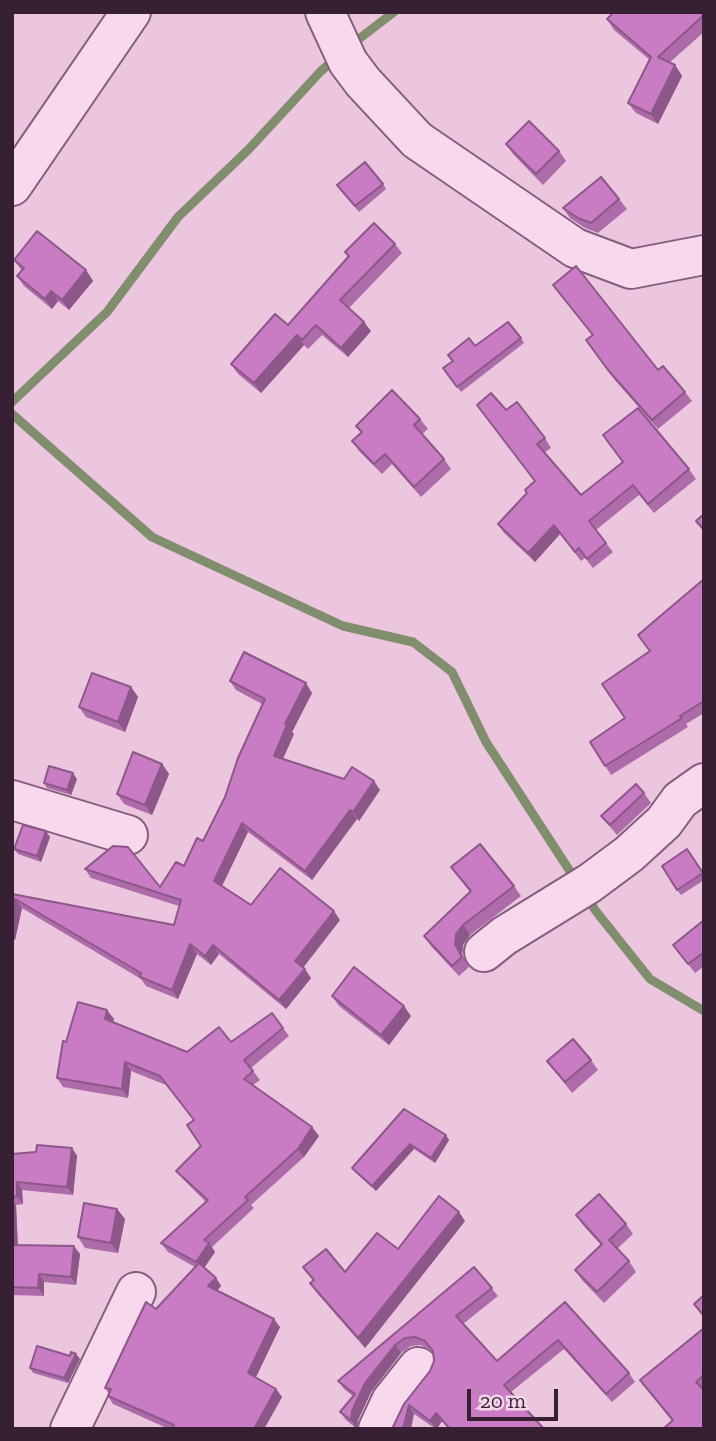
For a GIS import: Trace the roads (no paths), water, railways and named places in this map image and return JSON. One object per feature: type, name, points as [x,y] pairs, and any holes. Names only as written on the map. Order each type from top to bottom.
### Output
[{"type":"street","points":[[12,186],[131,12]]},
{"type":"street","points":[[337,37],[363,82],[417,141],[575,248],[631,269],[704,256]]},
{"type":"street","points":[[484,952],[629,854],[664,822],[680,800],[704,783]]},
{"type":"street","points":[[12,800],[128,835]]},
{"type":"street","points":[[70,1429],[136,1293]]},
{"type":"street","points":[[378,1429],[391,1401],[418,1367]]},
{"type":"waterway","points":[[351,45],[394,12]]},
{"type":"waterway","points":[[12,402],[107,312],[178,217],[249,149],[335,59]]},
{"type":"waterway","points":[[12,414],[152,537],[343,626],[413,642],[452,672],[486,742],[577,882]]},
{"type":"waterway","points":[[587,897],[650,979],[704,1011]]}]
